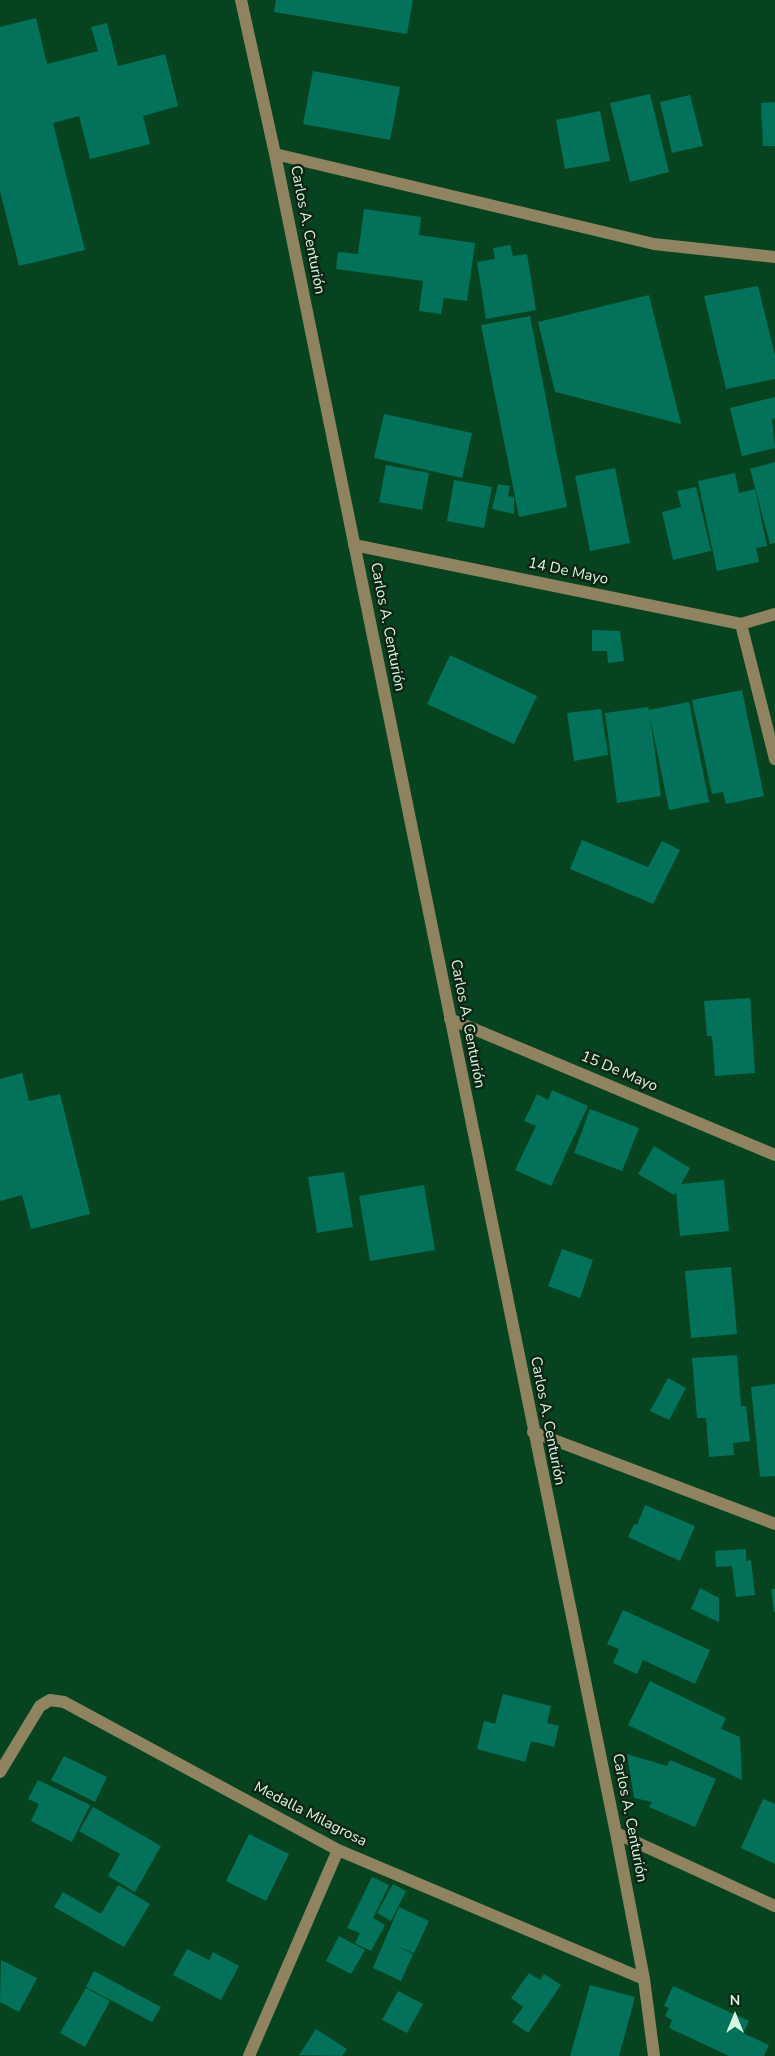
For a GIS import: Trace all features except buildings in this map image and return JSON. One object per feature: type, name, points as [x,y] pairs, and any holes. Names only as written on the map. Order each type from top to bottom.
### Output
[{"type":"street","name":"Carlos A. Centurión","points":[[240,0],[275,154],[533,1432],[616,1833],[644,1979],[654,2056]]},
{"type":"street","points":[[275,154],[654,244],[775,257]]},
{"type":"street","name":"14 De Mayo","points":[[354,545],[742,624],[775,614]]},
{"type":"street","points":[[742,624],[775,759]]},
{"type":"street","name":"15 De Mayo","points":[[450,1019],[775,1155]]},
{"type":"street","points":[[533,1432],[775,1524]]},
{"type":"street","name":"Medalla Milagrosa","points":[[0,1772],[40,1706],[50,1700],[64,1702],[338,1850],[644,1979]]},
{"type":"street","points":[[616,1833],[775,1906]]},
{"type":"street","points":[[249,2056],[338,1850]]}]
